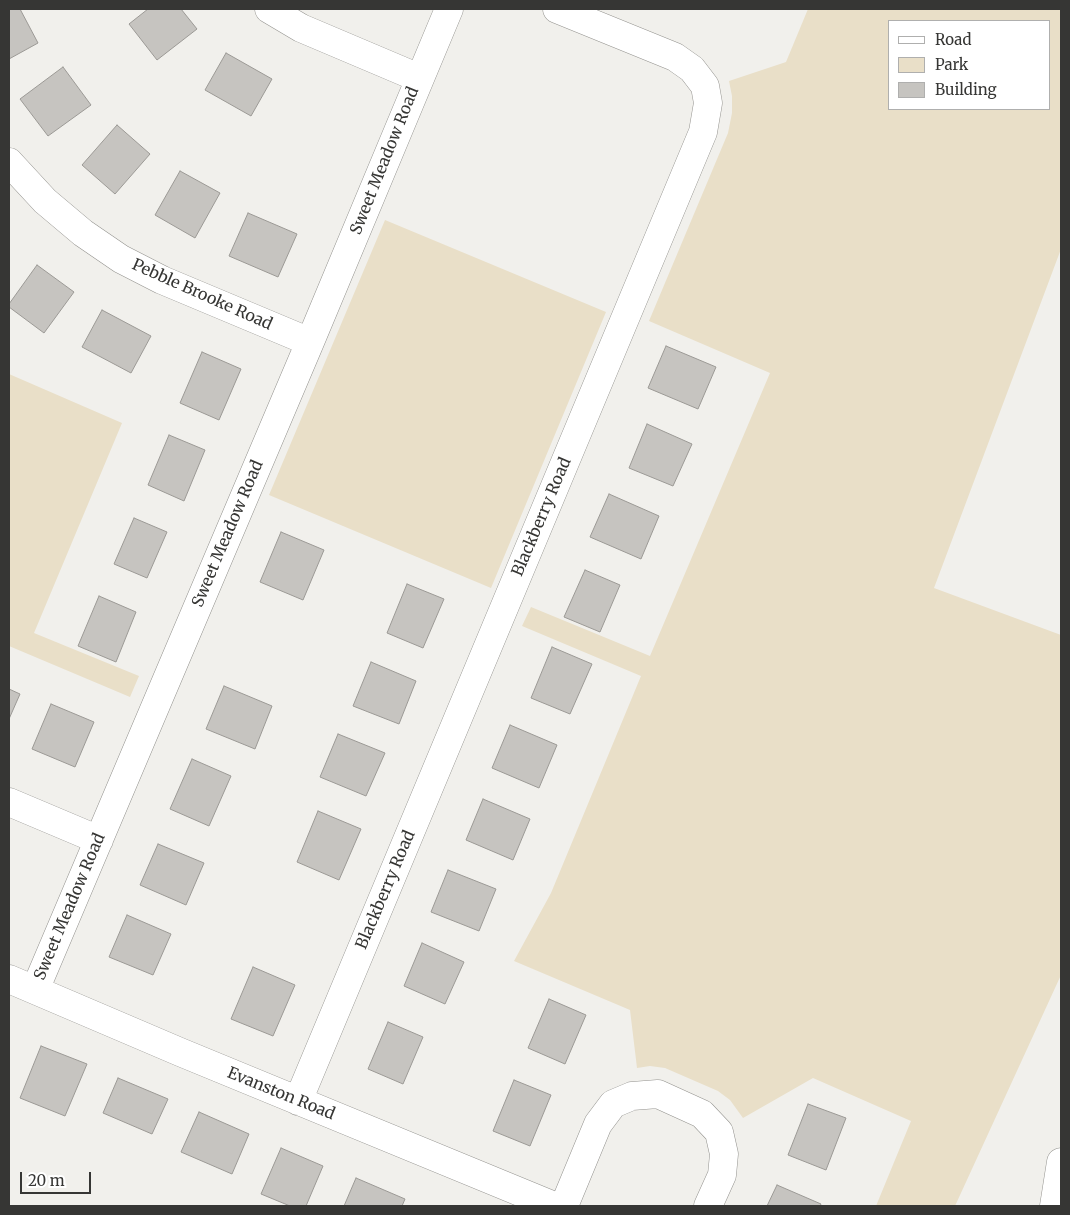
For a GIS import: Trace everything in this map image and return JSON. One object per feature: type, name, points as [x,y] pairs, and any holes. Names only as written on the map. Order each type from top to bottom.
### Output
[{"type":"street","name":"Sweet Meadow Road","points":[[269,9],[301,28],[419,78]]},
{"type":"street","name":"Sweet Meadow Road","points":[[35,990],[449,9]]},
{"type":"street","name":"Blackberry Road","points":[[298,1101],[703,132],[708,103],[705,86],[692,69],[675,57],[557,9]]},
{"type":"street","name":"Pebble Brooke Road","points":[[9,162],[45,201],[83,233],[121,259],[162,280],[310,342]]},
{"type":"street","points":[[9,802],[99,840]]},
{"type":"street","name":"Evanston Road","points":[[9,979],[298,1101],[554,1206]]},
{"type":"street","points":[[564,1206],[598,1124],[613,1104],[632,1096],[658,1094],[702,1114],[719,1132],[724,1154],[722,1175],[708,1206]]},
{"type":"street","points":[[1054,1206],[1061,1162]]},
{"type":"green space","points":[[808,9],[1061,9],[1061,249],[934,588],[1061,635],[1061,975],[955,1206],[876,1206],[911,1121],[813,1078],[743,1118],[730,1100],[718,1091],[665,1068],[650,1066],[637,1068],[630,1010],[514,961],[551,893],[641,676],[522,626],[531,607],[650,656],[770,373],[649,321],[728,133],[732,113],[732,96],[729,81],[786,62]]},
{"type":"green space","points":[[385,220],[606,312],[491,588],[269,495]]},
{"type":"green space","points":[[9,374],[122,423],[34,633],[139,676],[130,697],[9,646]]},
{"type":"building","points":[[9,9],[20,9],[38,43],[9,59]]},
{"type":"building","points":[[148,9],[181,9],[197,29],[157,60],[129,24]]},
{"type":"building","points":[[226,53],[272,79],[251,116],[205,90]]},
{"type":"building","points":[[63,67],[91,105],[48,136],[20,99]]},
{"type":"building","points":[[117,125],[150,154],[115,194],[82,165]]},
{"type":"building","points":[[180,171],[220,193],[195,238],[155,215]]},
{"type":"building","points":[[248,213],[297,234],[278,277],[229,256]]},
{"type":"building","points":[[37,265],[74,292],[44,333],[9,307],[9,304]]},
{"type":"building","points":[[102,310],[151,336],[131,373],[82,347]]},
{"type":"building","points":[[666,346],[716,367],[698,409],[648,388]]},
{"type":"building","points":[[202,352],[241,369],[219,420],[180,403]]},
{"type":"building","points":[[647,424],[692,444],[673,486],[629,468]]},
{"type":"building","points":[[169,435],[205,450],[184,501],[148,485]]},
{"type":"building","points":[[609,494],[659,516],[641,559],[590,537]]},
{"type":"building","points":[[134,518],[167,532],[147,578],[114,564]]},
{"type":"building","points":[[281,532],[324,550],[303,600],[260,582]]},
{"type":"building","points":[[585,570],[620,585],[600,632],[564,617]]},
{"type":"building","points":[[407,584],[444,599],[423,648],[387,633]]},
{"type":"building","points":[[99,596],[136,612],[116,662],[78,646]]},
{"type":"building","points":[[552,647],[592,664],[570,714],[531,698]]},
{"type":"building","points":[[371,662],[416,681],[399,724],[353,706]]},
{"type":"building","points":[[224,686],[272,706],[255,749],[206,729]]},
{"type":"building","points":[[9,689],[20,694],[9,719]]},
{"type":"building","points":[[51,704],[94,722],[75,767],[32,749]]},
{"type":"building","points":[[510,725],[557,745],[539,788],[492,768]]},
{"type":"building","points":[[338,734],[385,753],[366,796],[320,777]]},
{"type":"building","points":[[192,759],[231,776],[209,826],[170,809]]},
{"type":"building","points":[[483,799],[530,819],[513,860],[466,840]]},
{"type":"building","points":[[318,811],[361,829],[339,880],[297,862]]},
{"type":"building","points":[[158,844],[204,863],[186,905],[140,885]]},
{"type":"building","points":[[448,870],[496,889],[479,931],[431,912]]},
{"type":"building","points":[[127,915],[171,934],[153,975],[109,957]]},
{"type":"building","points":[[422,943],[464,962],[445,1004],[404,986]]},
{"type":"building","points":[[253,967],[295,985],[273,1036],[231,1019]]},
{"type":"building","points":[[549,999],[586,1015],[565,1064],[528,1048]]},
{"type":"building","points":[[388,1022],[423,1037],[403,1084],[368,1069]]},
{"type":"building","points":[[41,1046],[87,1064],[65,1116],[20,1098]]},
{"type":"building","points":[[118,1078],[168,1099],[152,1134],[103,1113]]},
{"type":"building","points":[[514,1080],[551,1095],[530,1146],[493,1131]]},
{"type":"building","points":[[808,1104],[846,1118],[826,1170],[788,1155]]},
{"type":"building","points":[[199,1112],[249,1134],[232,1174],[181,1152]]},
{"type":"building","points":[[281,1148],[323,1166],[306,1206],[290,1206],[261,1194]]},
{"type":"building","points":[[356,1178],[405,1199],[402,1206],[344,1206]]},
{"type":"building","points":[[777,1185],[821,1204],[820,1206],[767,1206]]}]
